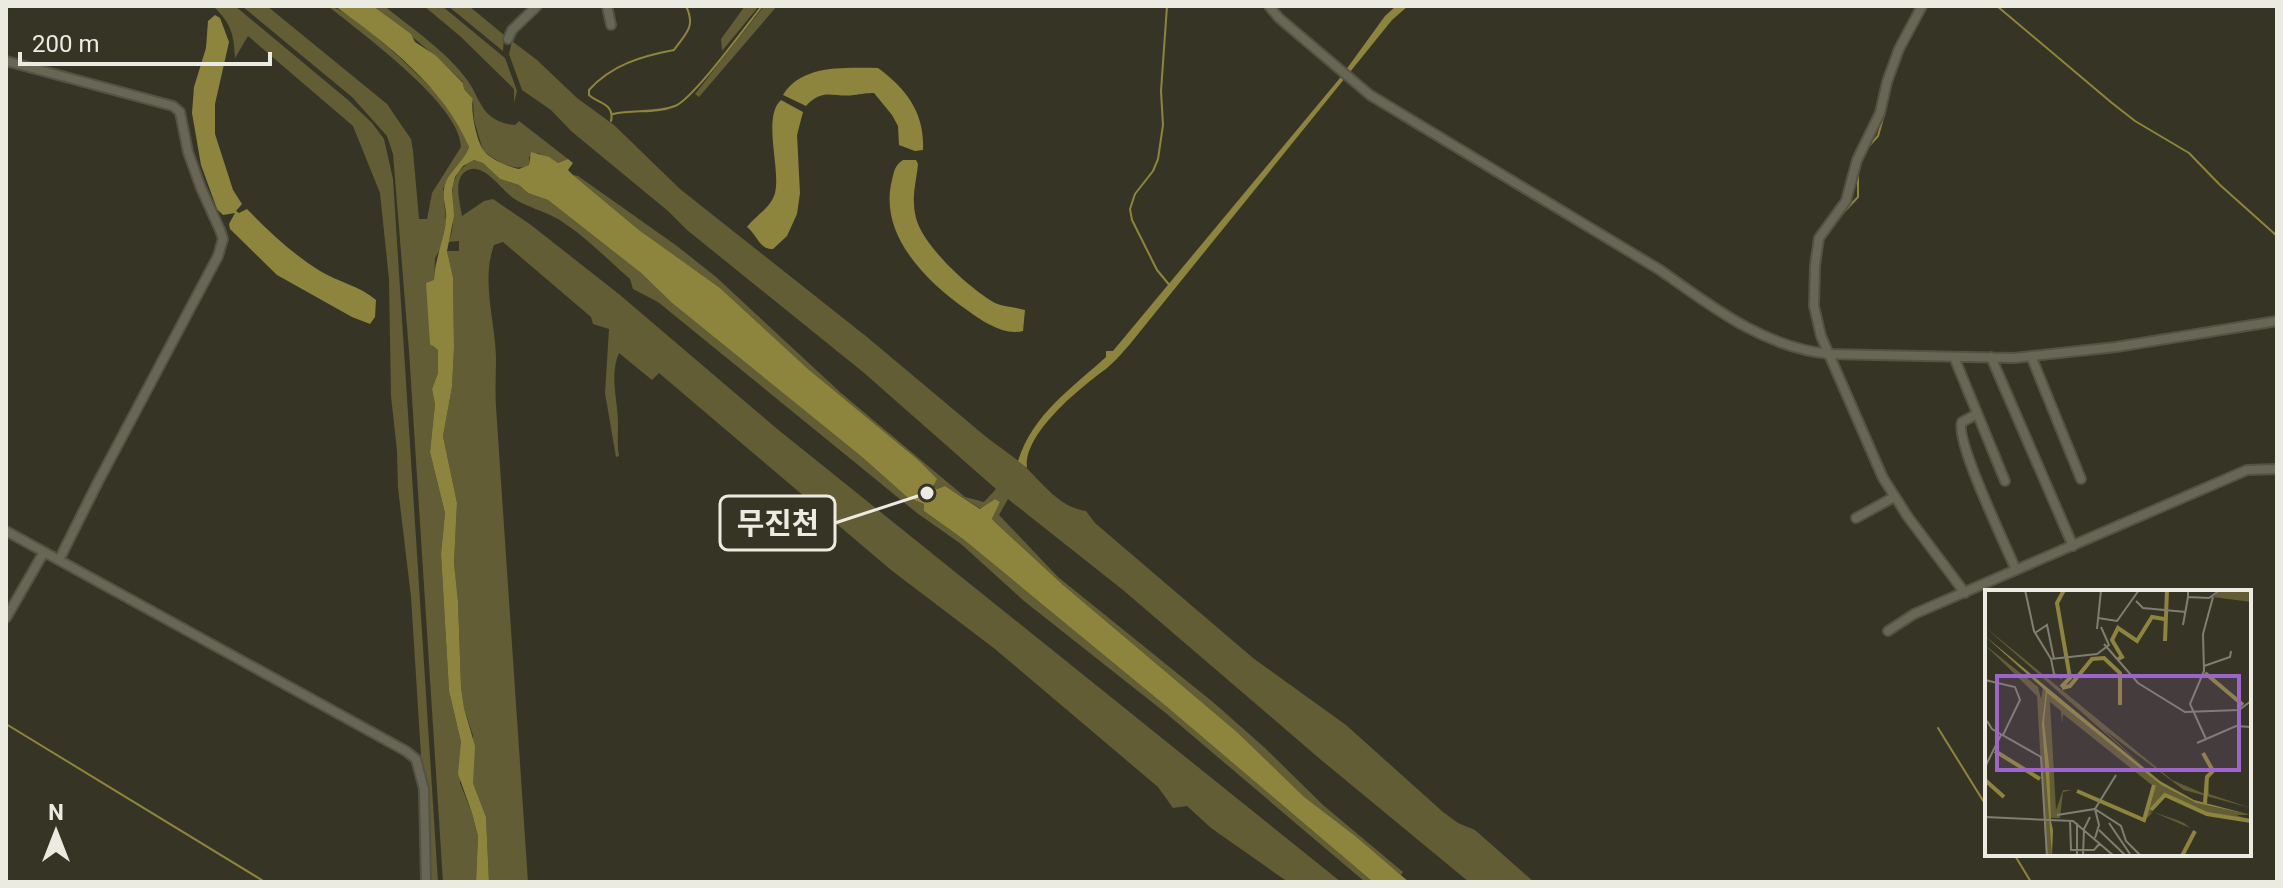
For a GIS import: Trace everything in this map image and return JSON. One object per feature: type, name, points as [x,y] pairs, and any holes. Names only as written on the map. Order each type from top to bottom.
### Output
[{"type":"street","points":[[508,39],[522,19],[537,6]]},
{"type":"street","points":[[607,6],[611,25]]},
{"type":"street","points":[[1269,6],[1370,95],[1660,270],[1771,341],[1800,350],[1829,354],[2031,356],[2116,347],[2277,321]]},
{"type":"street","points":[[1922,6],[1899,49],[1880,113],[1857,160],[1846,201],[1824,229],[1816,249],[1814,306],[1816,322],[1883,478],[1965,593]]},
{"type":"street","points":[[6,61],[173,106],[180,112],[188,152],[223,239],[218,256],[59,560]]},
{"type":"street","points":[[2031,356],[2081,479]]},
{"type":"street","points":[[1954,357],[2005,481]]},
{"type":"street","points":[[1991,357],[2073,546]]},
{"type":"street","points":[[1977,414],[1962,422],[1960,430],[1973,472],[2016,570]]},
{"type":"street","points":[[1888,631],[1914,614],[2247,470],[2277,469]]},
{"type":"street","points":[[1856,518],[1894,497]]},
{"type":"street","points":[[6,531],[187,628],[416,759],[424,789],[426,882]]},
{"type":"street","points":[[6,618],[44,552]]},
{"type":"shaded area","points":[[213,6],[235,6],[348,100],[384,139],[393,179],[438,882],[429,882],[411,597],[391,396],[389,279],[380,193],[353,126],[248,36],[235,58],[230,29]]},
{"type":"shaded area","points":[[242,6],[267,6],[387,104],[411,139],[419,219],[427,219],[432,193],[461,147],[457,130],[428,91],[385,51],[328,6],[339,10],[373,34],[430,87],[453,112],[469,147],[466,157],[452,171],[443,189],[446,221],[441,248],[435,258],[432,346],[438,350],[438,373],[432,389],[435,404],[430,452],[445,513],[441,554],[449,691],[461,742],[460,783],[478,836],[476,882],[443,882],[409,351],[393,154],[387,136],[352,97]]},
{"type":"shaded area","points":[[335,6],[373,6],[435,55],[463,83],[473,99],[472,110],[481,147],[491,157],[519,169],[529,165],[531,152],[558,163],[568,159],[573,163],[568,170],[573,175],[639,230],[720,288],[809,370],[918,460],[937,479],[933,486],[937,489],[945,486],[980,509],[995,499],[1000,502],[992,519],[998,525],[1062,584],[1237,732],[1304,797],[1409,882],[1373,882],[1167,707],[963,539],[924,511],[924,504],[907,497],[672,303],[641,273],[548,200],[500,179],[483,163],[474,160],[463,166],[455,177],[452,190],[454,216],[447,251],[453,277],[454,348],[452,387],[443,436],[457,503],[454,563],[461,687],[475,746],[473,783],[486,817],[489,882],[476,882],[478,836],[458,774],[461,742],[449,691],[441,554],[445,513],[430,452],[435,404],[432,389],[438,373],[438,350],[430,344],[426,283],[434,280],[445,227],[446,183],[469,147],[445,105],[412,68]]},
{"type":"shaded area","points":[[373,6],[384,6],[439,50],[468,81],[490,116],[507,124],[515,125],[519,121],[568,159],[558,163],[538,153],[529,157],[529,165],[517,167],[483,151],[474,120],[473,99],[464,89],[463,82]]},
{"type":"shaded area","points":[[424,6],[442,6],[505,58],[517,91],[514,103],[514,89]]},
{"type":"shaded area","points":[[448,6],[469,6],[504,35],[503,51]]},
{"type":"shaded area","points":[[745,6],[759,6],[722,51],[721,39]]},
{"type":"shaded area","points":[[764,6],[777,6],[699,97],[695,94]]},
{"type":"shaded area","points":[[1396,6],[1408,6],[1392,20],[1130,344],[1043,427],[1028,455],[1027,468],[1018,461],[1033,429],[1043,416],[1106,357],[1106,351],[1113,351]]},
{"type":"shaded area","points":[[215,15],[220,18],[229,42],[215,104],[215,134],[233,190],[242,204],[236,211],[239,213],[247,209],[310,265],[376,300],[375,317],[370,324],[277,275],[230,229],[229,224],[235,213],[223,215],[217,209],[201,165],[192,113],[194,87],[206,48],[208,21]]},
{"type":"shaded area","points":[[512,41],[577,98],[614,125],[680,189],[1021,463],[1058,499],[1086,511],[1095,523],[1253,658],[1346,725],[1443,812],[1475,830],[1534,882],[1469,882],[1123,590],[1008,499],[999,515],[1058,577],[1214,703],[1323,805],[1403,872],[1401,875],[1304,798],[1237,732],[1062,584],[998,525],[992,519],[1000,502],[995,499],[981,509],[945,486],[937,489],[720,288],[639,230],[573,175],[677,246],[716,277],[841,393],[965,497],[984,502],[996,489],[863,372],[687,230],[571,131],[551,110],[522,90],[509,54]]},
{"type":"shaded area","points":[[838,68],[878,68],[898,85],[912,103],[921,125],[923,150],[915,151],[899,145],[898,126],[874,93],[823,95],[806,106],[783,95],[791,85],[813,73]]},
{"type":"shaded area","points":[[781,100],[803,112],[797,135],[800,193],[797,214],[787,236],[769,249],[747,227],[775,193],[772,131],[773,118]]},
{"type":"shaded area","points":[[474,160],[483,163],[500,179],[548,200],[641,273],[672,303],[907,497],[924,504],[924,511],[963,539],[1167,707],[1373,882],[1365,882],[1167,714],[1024,601],[961,544],[917,513],[658,302],[633,289],[630,279],[577,232],[558,219],[513,198],[486,173],[474,169],[463,173],[460,178],[458,191],[462,216],[484,201],[493,199],[531,225],[620,295],[776,428],[1341,882],[1288,882],[1211,828],[1187,806],[1173,808],[1158,787],[995,649],[891,570],[659,373],[652,380],[619,353],[614,379],[618,414],[619,456],[616,457],[605,393],[609,329],[593,324],[591,317],[503,242],[494,245],[489,287],[496,357],[496,407],[528,882],[489,882],[486,817],[473,783],[473,736],[461,687],[454,563],[457,503],[443,436],[452,387],[454,348],[453,277],[447,251],[459,251],[459,241],[448,242],[453,220],[453,187],[463,168]]},
{"type":"shaded area","points":[[903,160],[916,160],[918,164],[914,191],[916,218],[937,254],[985,296],[999,304],[1025,310],[1023,331],[1008,331],[979,319],[936,286],[909,255],[892,220],[890,200],[894,171]]},
{"type":"waterway","points":[[611,121],[611,111],[589,95],[589,90],[607,74],[628,63],[674,50],[690,25],[686,6]]},
{"type":"waterway","points":[[613,114],[660,110],[683,101],[762,6]]},
{"type":"waterway","points":[[1167,6],[1161,91],[1163,125],[1158,159],[1153,171],[1135,194],[1130,209],[1132,220],[1157,270],[1171,287]]},
{"type":"waterway","points":[[1997,6],[2135,121],[2189,153],[2277,236]]},
{"type":"waterway","points":[[1868,147],[1878,136],[1885,111]]},
{"type":"waterway","points":[[1842,214],[1858,197],[1858,171]]},
{"type":"waterway","points":[[6,724],[265,882]]},
{"type":"waterway","points":[[1938,728],[1985,804]]},
{"type":"waterway","points":[[2015,856],[2031,882]]},
{"type":"place","name":"무진천","points":[[927,493]]}]
